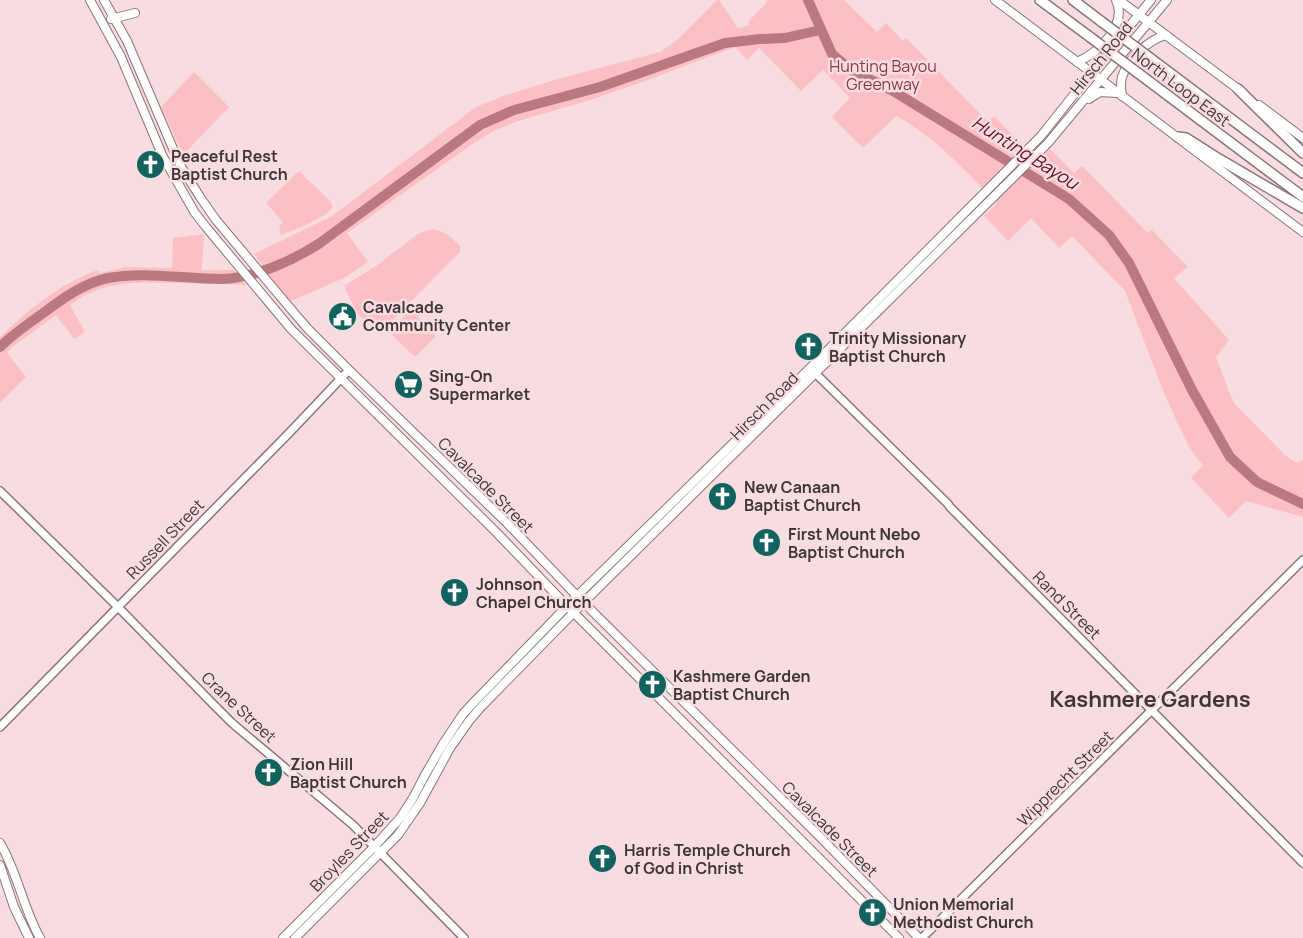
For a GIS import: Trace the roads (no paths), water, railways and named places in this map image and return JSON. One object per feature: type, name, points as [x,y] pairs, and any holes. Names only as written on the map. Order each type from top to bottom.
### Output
[{"type":"highway","name":"North Loop East","points":[[1040,0],[1303,197]]},
{"type":"highway","name":"North Loop East","points":[[1073,0],[1303,173]]},
{"type":"highway","points":[[1238,89],[1303,153]]},
{"type":"highway","points":[[1178,137],[1186,138],[1303,208]]},
{"type":"main road","name":"Cavalcade Street","points":[[90,0],[121,57],[163,157],[195,213],[291,329],[898,938]]},
{"type":"main road","name":"Cavalcade Street","points":[[104,0],[131,51],[181,166],[200,197],[216,220],[308,329],[499,516],[583,603],[921,938]]},
{"type":"main road","points":[[995,0],[1303,232]]},
{"type":"main road","points":[[1077,62],[1090,55],[1110,34],[1120,13],[1118,0]]},
{"type":"main road","points":[[1118,0],[1303,138]]},
{"type":"main road","name":"Hirsch Road","points":[[432,779],[450,748],[475,714],[583,603],[701,488],[1041,136],[1090,72],[1151,0]]},
{"type":"main road","name":"Hirsch Road","points":[[424,775],[463,714],[567,606],[694,481],[813,371],[1033,159],[1167,0]]},
{"type":"main road","points":[[103,23],[114,17],[135,13]]},
{"type":"main road","points":[[1120,94],[1122,76],[1129,65],[1145,45],[1166,35]]},
{"type":"main road","points":[[1078,107],[1100,92],[1120,94]]},
{"type":"main road","points":[[171,172],[181,166]]},
{"type":"main road","points":[[694,481],[701,488]]},
{"type":"main road","name":"Broyles Street","points":[[283,938],[401,817],[424,775]]},
{"type":"main road","name":"Broyles Street","points":[[295,938],[394,840],[408,822],[432,779]]},
{"type":"main road","points":[[758,797],[768,786]]},
{"type":"main road","points":[[0,843],[16,876],[33,925],[40,938]]},
{"type":"main road","points":[[0,865],[14,907],[29,938]]},
{"type":"main road","points":[[859,899],[870,888]]},
{"type":"street","name":"Russell Street","points":[[0,727],[349,370]]},
{"type":"street","name":"Rand Street","points":[[813,371],[948,504],[1303,864]]},
{"type":"street","name":"Crane Street","points":[[0,491],[232,723],[345,818],[464,938]]},
{"type":"street","name":"Wipprecht Street","points":[[921,938],[1303,560]]},
{"type":"waterway","name":"Hunting Bayou","points":[[808,0],[832,54],[851,70],[893,91],[1069,199],[1109,235],[1129,263],[1192,390],[1230,457],[1257,482],[1303,504]]},
{"type":"waterway","points":[[0,347],[59,302],[97,281],[136,275],[208,279],[235,278],[261,272],[286,262],[320,243],[480,125],[514,110],[600,87],[725,43],[785,38],[820,30]]},
{"type":"place","name":"Peaceful Rest Baptist Church","points":[[150,165]]},
{"type":"place","name":"Cavalcade Community Center","points":[[342,316]]},
{"type":"place","name":"Trinity Missionary Baptist Church","points":[[808,347]]},
{"type":"place","name":"Sing-On Supermarket","points":[[408,385]]},
{"type":"place","name":"New Canaan Baptist Church","points":[[723,496]]},
{"type":"place","name":"First Mount Nebo Baptist Church","points":[[767,543]]},
{"type":"place","name":"Johnson Chapel Church","points":[[455,593]]},
{"type":"place","name":"Kashmere Garden Baptist Church","points":[[652,685]]},
{"type":"place","name":"Zion Hill Baptist Church","points":[[269,773]]},
{"type":"place","name":"Harris Temple Church of God in Christ","points":[[603,859]]},
{"type":"place","name":"Union Memorial Methodist Church","points":[[872,913]]},
{"type":"district","name":"Kashmere Gardens","points":[[1150,699]]},
{"type":"park label","name":"Hunting Bayou Greenway","points":[[883,75]]}]
